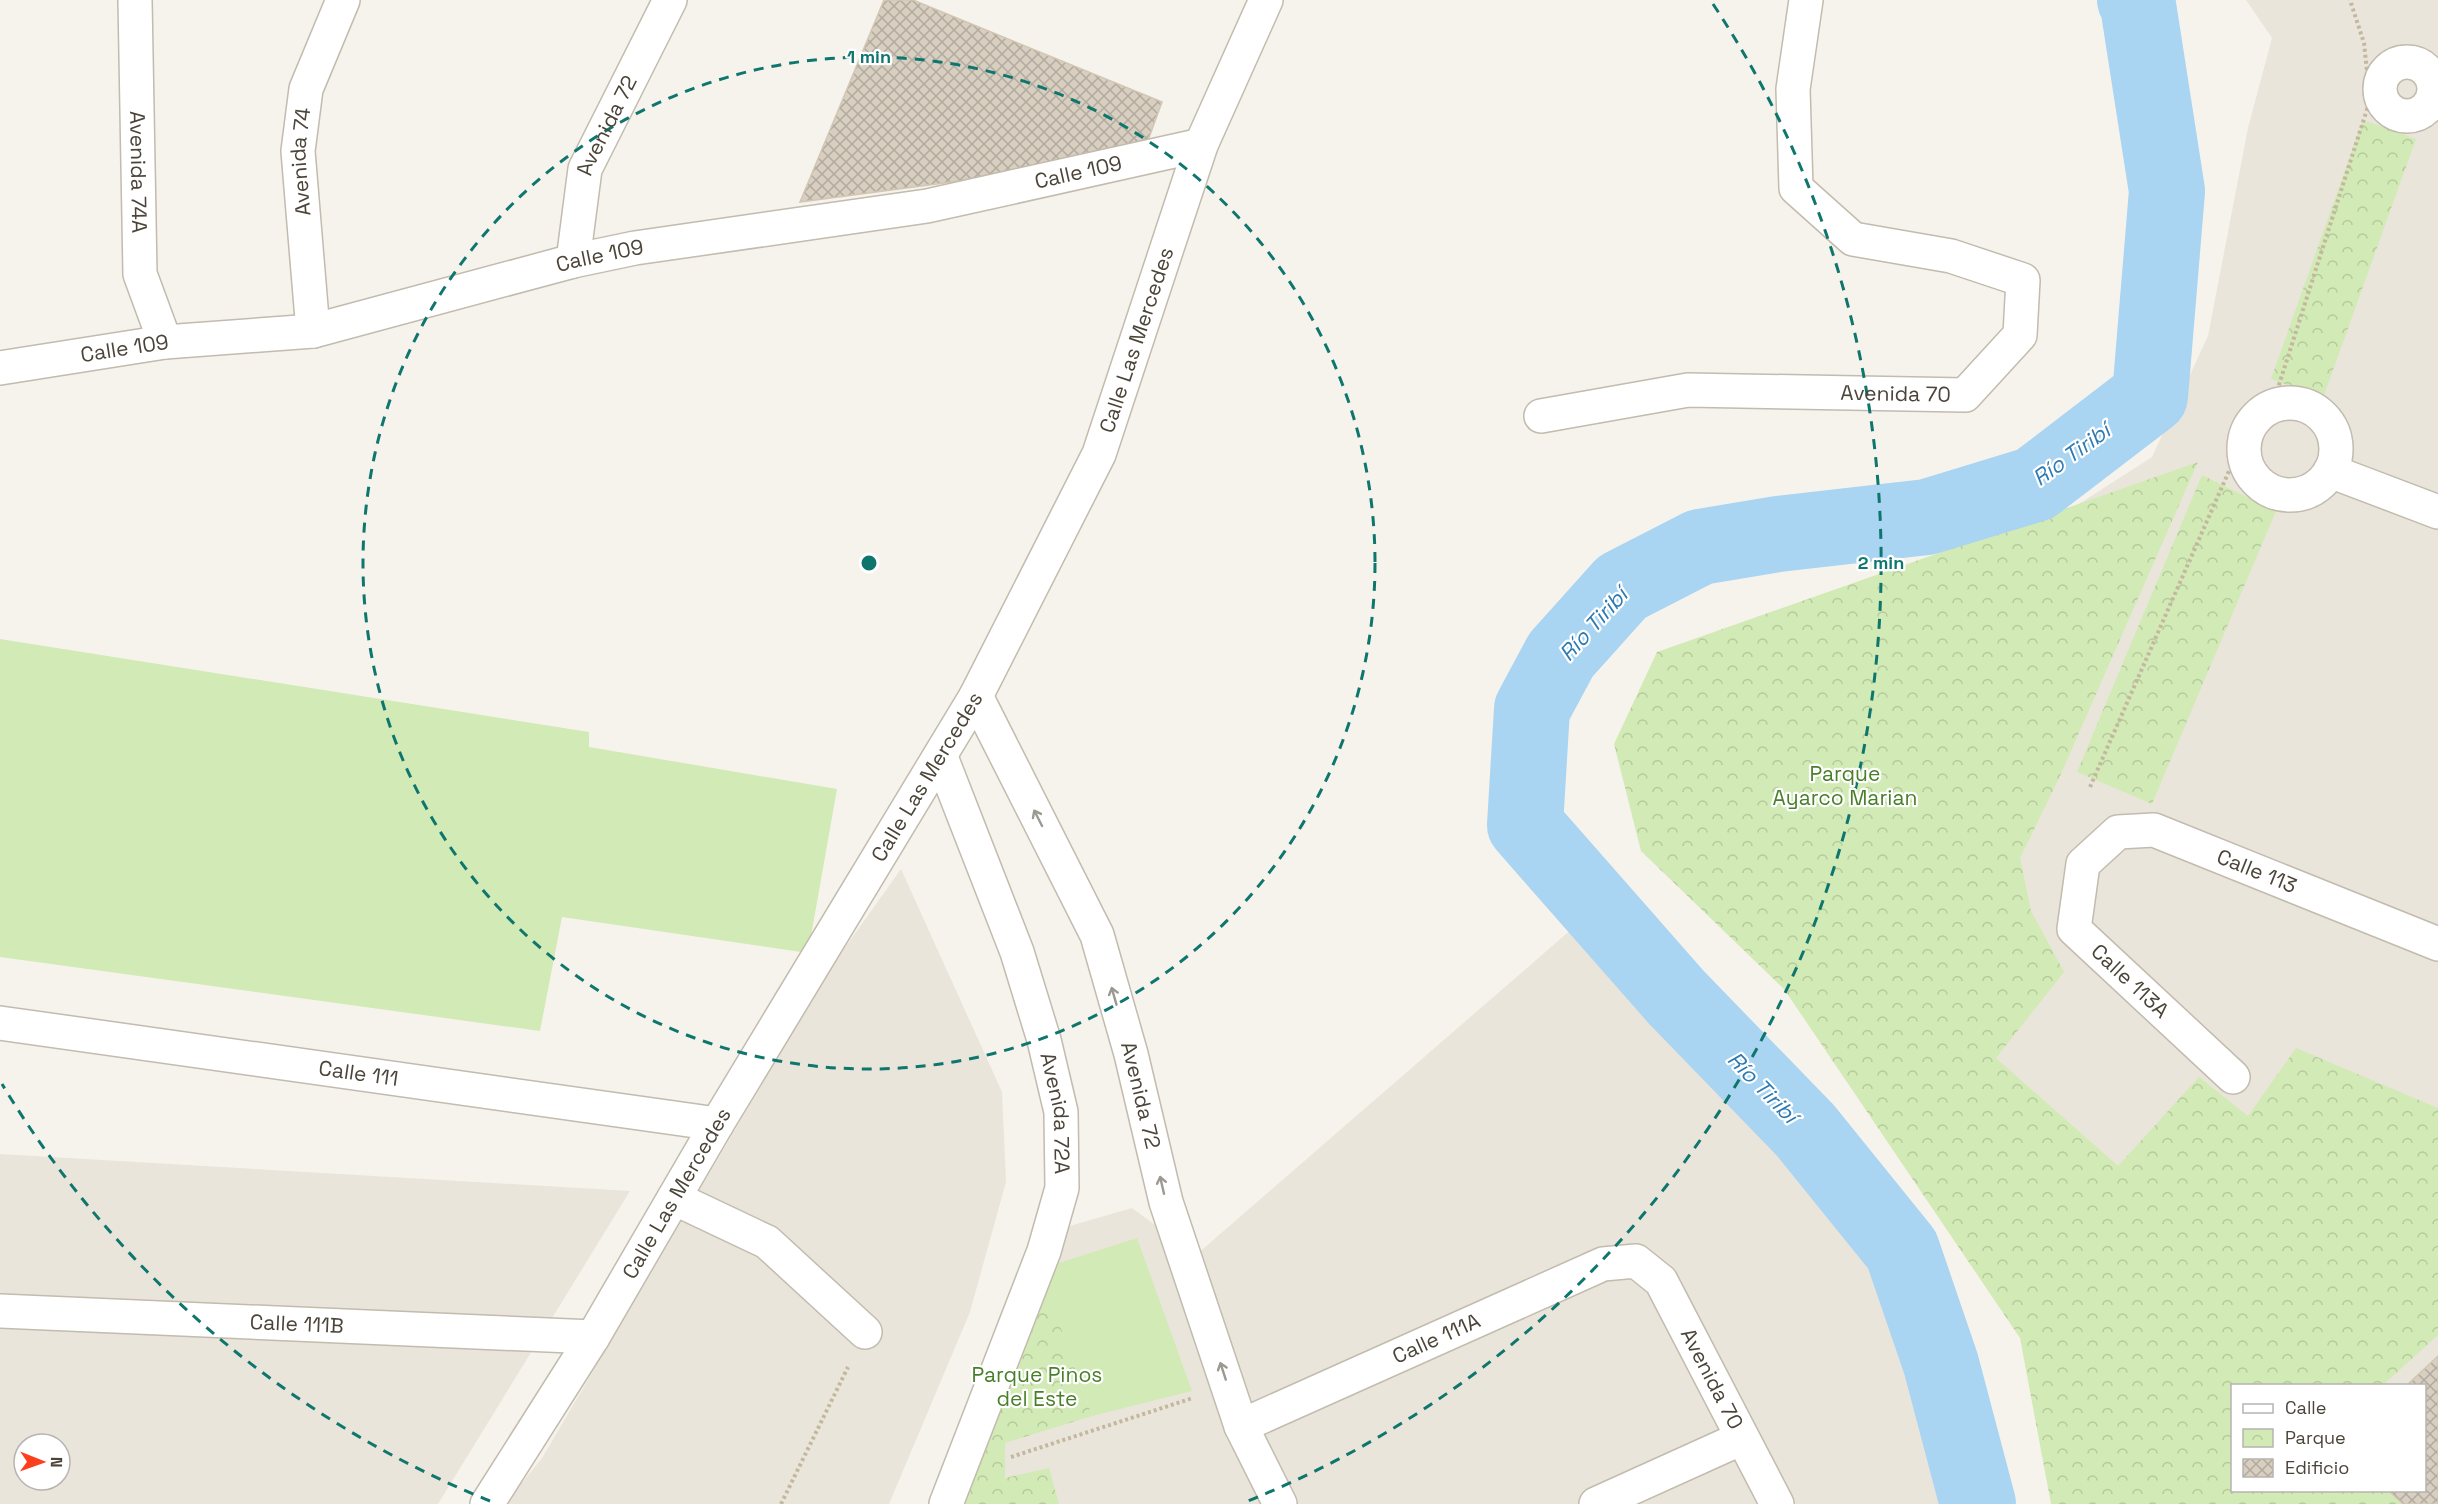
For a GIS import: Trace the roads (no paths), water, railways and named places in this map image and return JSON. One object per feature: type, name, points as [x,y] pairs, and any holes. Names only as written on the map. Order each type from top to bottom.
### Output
[{"type":"street","name":"Avenida 74A","points":[[135,0],[140,274],[165,342]]},
{"type":"street","name":"Avenida 74","points":[[313,331],[298,151],[306,89],[343,0]]},
{"type":"street","name":"Avenida 72","points":[[573,261],[585,169],[670,0]]},
{"type":"street","name":"Calle Las Mercedes","points":[[487,1504],[593,1337],[717,1124],[976,696],[1100,454],[1202,145],[1266,0]]},
{"type":"street","name":"Avenida 70","points":[[1541,416],[1688,390],[1965,394],[2020,335],[2023,280],[1951,256],[1854,238],[1796,188],[1793,89],[1806,0]]},
{"type":"street","name":"Calle 109","points":[[0,368],[165,342],[313,331],[573,261],[635,248],[927,206],[1202,145]]},
{"type":"street","points":[[2330,471],[2438,512]]},
{"type":"street","name":"Avenida 72","points":[[976,696],[1097,935],[1131,1054],[1166,1202],[1241,1426],[1280,1504]]},
{"type":"street","name":"Avenida 72A","points":[[941,757],[1017,952],[1044,1040],[1061,1112],[1062,1188],[1044,1251],[946,1504]]},
{"type":"street","name":"Calle 113","points":[[2083,864],[2118,832],[2154,830],[2438,944]]},
{"type":"street","name":"Calle 113A","points":[[2083,864],[2074,929],[2233,1077]]},
{"type":"street","name":"Calle 111","points":[[0,1023],[717,1124]]},
{"type":"street","points":[[674,1198],[767,1242],[865,1332]]},
{"type":"street","name":"Avenida 70","points":[[1636,1261],[1661,1281],[1777,1504]]},
{"type":"street","name":"Calle 111A","points":[[1241,1426],[1603,1264],[1636,1261]]},
{"type":"street","name":"Calle 111B","points":[[0,1311],[593,1337]]},
{"type":"street","points":[[1596,1504],[1742,1438]]},
{"type":"waterway","name":"Río Tiribí","points":[[1978,1504],[1941,1364],[1902,1250],[1805,1130],[1677,998],[1525,825],[1532,709],[1561,655],[1622,587],[1700,547],[1778,534],[1927,517],[2035,484],[2150,396],[2167,191],[2138,5],[2135,0]]},
{"type":"park label","name":"Parque Ayarco Marian","points":[[1845,786]]},
{"type":"park label","name":"Parque Pinos del Este","points":[[1037,1387]]}]
